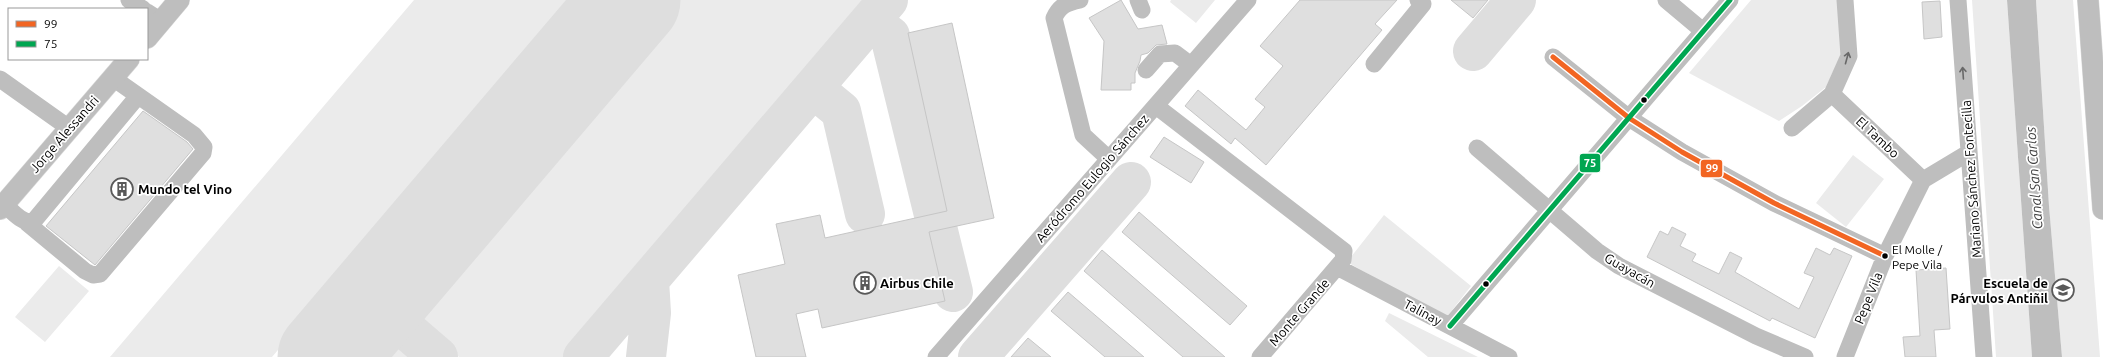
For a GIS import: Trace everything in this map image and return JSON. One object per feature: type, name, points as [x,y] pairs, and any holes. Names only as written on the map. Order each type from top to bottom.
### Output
[{"type":"main road","points":[[148,35],[154,17],[179,0]]},
{"type":"main road","points":[[2088,0],[2098,61],[2103,209]]},
{"type":"main road","name":"Jorge Alessandri","points":[[2,206],[128,60]]},
{"type":"street","points":[[129,0],[141,8]]},
{"type":"street","points":[[1080,0],[1066,3],[1058,9],[1054,18],[1083,135],[1109,159]]},
{"type":"street","name":"Aeródromo Eulogio Sánchez","points":[[936,357],[1248,0]]},
{"type":"street","points":[[1374,64],[1423,4],[1418,0]]},
{"type":"street","points":[[1666,0],[1703,31]]},
{"type":"street","points":[[1450,326],[1730,0]]},
{"type":"street","points":[[1792,128],[1832,94],[1849,56],[1845,0]]},
{"type":"street","name":"Mariano Sánchez Fontecilla","points":[[1958,0],[1984,357]]},
{"type":"street","points":[[1146,70],[1160,54],[1175,53],[1191,65]]},
{"type":"street","points":[[1553,57],[1629,118],[1702,164],[1767,200],[1825,229],[1885,256]]},
{"type":"street","points":[[2,206],[27,223],[85,271],[93,275],[100,274],[203,153],[204,147],[194,135],[113,78]]},
{"type":"street","points":[[0,79],[69,128]]},
{"type":"street","name":"El Tambo","points":[[1832,94],[1923,180]]},
{"type":"street","points":[[27,223],[33,222],[138,96]]},
{"type":"street","points":[[1156,106],[1340,246],[1344,251],[1345,256],[1337,267]]},
{"type":"street","name":"Guayacán","points":[[1477,148],[1597,251],[1619,266],[1756,336],[1805,357]]},
{"type":"street","points":[[1923,180],[1968,153]]},
{"type":"street","name":"Pepe Vila","points":[[1845,357],[1885,256],[1923,180]]},
{"type":"street","name":"Talinay","points":[[1337,267],[1509,357]]},
{"type":"street","name":"Monte Grande","points":[[1263,356],[1337,267]]},
{"type":"shaded area","points":[[414,0],[577,0],[272,357],[110,357]]},
{"type":"shaded area","points":[[667,0],[869,0],[625,283],[566,357],[459,357],[408,312]]},
{"type":"shaded area","points":[[1171,0],[1215,0],[1196,23],[1170,2]]},
{"type":"shaded area","points":[[1751,0],[1838,0],[1841,54],[1826,87],[1802,106],[1779,121],[1689,73]]},
{"type":"shaded area","points":[[1972,0],[2007,0],[2032,357],[1996,357]]},
{"type":"shaded area","points":[[2036,0],[2073,0],[2100,357],[2062,357],[2049,206]]},
{"type":"shaded area","points":[[1853,155],[1884,179],[1846,227],[1816,203]]},
{"type":"shaded area","points":[[1384,215],[1471,286],[1446,318],[1347,262]]},
{"type":"shaded area","points":[[59,266],[89,291],[45,342],[15,317]]},
{"type":"shaded area","points":[[1389,313],[1478,357],[1428,357],[1385,321]]},
{"type":"shaded area","points":[[388,334],[415,357],[368,357]]},
{"type":"water","name":"Canal San Carlos","points":[[2007,0],[2036,0],[2049,206],[2062,357],[2032,357]]},
{"type":"building","points":[[1121,0],[1138,29],[1162,25],[1167,44],[1156,45],[1148,53],[1141,55],[1135,73],[1135,83],[1131,83],[1131,90],[1101,90],[1104,41],[1089,18]]},
{"type":"building","points":[[1300,0],[1397,0],[1375,24],[1382,30],[1266,165],[1235,138],[1231,144],[1185,106],[1198,90],[1246,130],[1265,107],[1255,99],[1283,66],[1260,46]]},
{"type":"building","points":[[1451,0],[1488,0],[1473,18]]},
{"type":"building","points":[[1940,1],[1942,37],[1924,39],[1922,2]]},
{"type":"building","points":[[952,23],[994,218],[929,232],[945,301],[822,328],[818,309],[796,314],[806,357],[756,357],[738,275],[785,264],[776,224],[820,215],[825,238],[947,211],[908,33]]},
{"type":"building","name":"Mundo tel Vino","points":[[143,111],[187,142],[193,149],[95,265],[46,226]]},
{"type":"building","points":[[1164,137],[1204,162],[1191,183],[1150,157]]},
{"type":"building","points":[[1139,212],[1247,306],[1230,325],[1122,232]]},
{"type":"building","points":[[1672,227],[1686,234],[1680,246],[1696,254],[1692,261],[1719,274],[1730,252],[1742,258],[1735,272],[1799,309],[1814,277],[1804,273],[1816,248],[1830,255],[1834,248],[1852,256],[1815,338],[1772,318],[1770,321],[1647,257],[1660,231],[1668,235]]},
{"type":"building","points":[[1102,250],[1225,357],[1183,357],[1084,271]]},
{"type":"building","points":[[1946,268],[1950,329],[1934,330],[1936,357],[1905,357],[1903,337],[1920,336],[1916,270]]},
{"type":"building","points":[[1068,292],[1144,357],[1105,357],[1051,311]]},
{"type":"building","points":[[1028,338],[1051,357],[1011,357]]},
{"type":"taxiway","points":[[583,357],[888,0]]},
{"type":"taxiway","points":[[1473,51],[1516,0]]},
{"type":"taxiway","points":[[870,22],[890,36],[953,292]]},
{"type":"taxiway","points":[[813,88],[841,111],[865,214]]},
{"type":"taxiway","points":[[978,357],[1131,182]]},
{"type":"taxiway","points":[[646,357],[651,313],[649,280]]},
{"type":"taxiway","points":[[374,302],[438,357]]},
{"type":"runway","points":[[327,357],[631,0]]},
{"type":"transit line","name":"75","points":[[1450,326],[1730,0]]},
{"type":"transit line","name":"99","points":[[1553,57],[1629,118],[1682,152],[1774,203],[1885,256]]},
{"type":"place","name":"Mundo tel Vino","points":[[122,189]]},
{"type":"place","name":"El Molle / Pepe Vila","points":[[1885,256]]},
{"type":"place","name":"Airbus Chile","points":[[865,283]]},
{"type":"place","name":"Escuela de Párvulos Antiñil","points":[[2063,290]]}]
